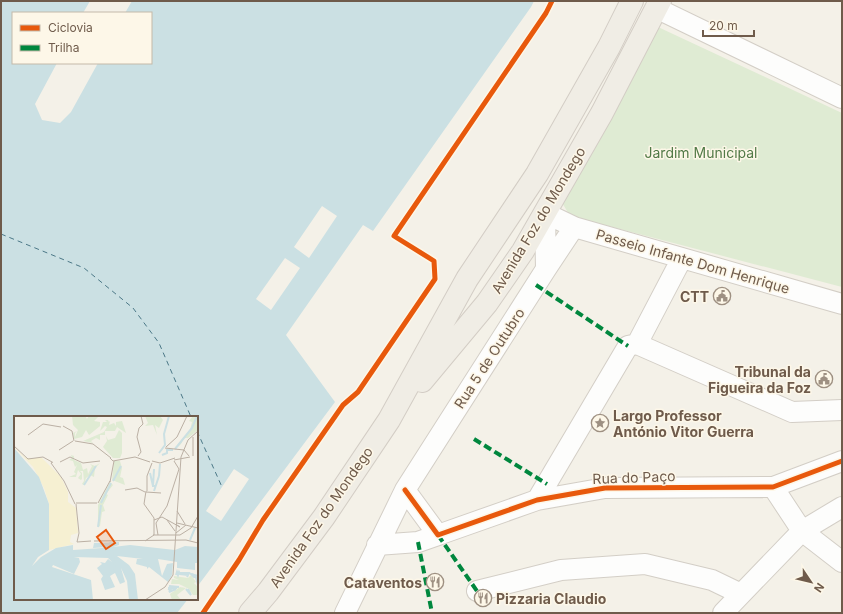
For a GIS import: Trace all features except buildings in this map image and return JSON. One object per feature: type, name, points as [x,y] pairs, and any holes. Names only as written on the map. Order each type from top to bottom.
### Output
[{"type":"main road","points":[[630,4],[658,5]]},
{"type":"main road","name":"Avenida Foz do Mondego","points":[[250,613],[268,592],[324,517],[388,420],[467,279],[537,174],[609,47],[630,4]]},
{"type":"main road","name":"Avenida Foz do Mondego","points":[[388,420],[487,303],[523,251],[602,113],[658,5]]},
{"type":"main road","points":[[537,174],[545,213]]},
{"type":"street","points":[[658,5],[842,98]]},
{"type":"street","points":[[545,213],[546,268]]},
{"type":"street","name":"Passeio Infante Dom Henrique","points":[[545,213],[574,227],[842,304]]},
{"type":"street","name":"Rua 5 de Outubro","points":[[345,613],[405,490],[546,268],[574,227]]},
{"type":"street","points":[[537,500],[632,345],[682,258]]},
{"type":"street","points":[[632,345],[792,412],[842,410]]},
{"type":"street","points":[[842,461],[773,487],[802,531],[842,562]]},
{"type":"street","name":"Rua do Paço","points":[[377,545],[418,542],[537,500],[605,488],[773,487]]},
{"type":"street","points":[[405,490],[438,535]]},
{"type":"street","points":[[723,613],[802,531],[842,507]]},
{"type":"street","points":[[477,591],[561,570],[645,564],[712,580],[741,594]]},
{"type":"green space","name":"Jardim Municipal","points":[[658,27],[842,113],[842,287],[570,216],[561,201]]},
{"type":"shaded area","points":[[1,1],[90,1],[84,12],[12,12],[12,64],[56,64],[35,104],[42,120],[60,123],[71,112],[97,64],[152,64],[152,12],[126,12],[132,1],[534,1],[373,231],[363,225],[286,335],[335,402],[198,586],[198,416],[14,416],[14,600],[187,600],[177,613],[1,613]]},
{"type":"pier","points":[[322,206],[337,216],[309,258],[294,247]]},
{"type":"pier","points":[[285,258],[300,268],[271,310],[256,299]]},
{"type":"pier","points":[[234,469],[249,479],[221,521],[206,511]]},
{"type":"ferry route","points":[[1,234],[84,268],[133,308],[159,343],[191,416]]},
{"type":"ferry route","points":[[198,433],[222,487]]},
{"type":"marked path","points":[[536,285],[628,346]]},
{"type":"marked path","points":[[474,439],[547,484]]},
{"type":"marked path","points":[[438,535],[477,591]]},
{"type":"marked path","points":[[418,542],[432,613]]},
{"type":"cycle path","points":[[203,613],[239,560],[263,520],[343,405],[358,392],[435,279],[434,261],[394,236],[546,13],[552,1]]},
{"type":"cycle path","points":[[405,490],[438,535],[537,500],[605,488],[773,487],[842,461]]},
{"type":"place","name":"CTT","points":[[722,296]]},
{"type":"place","name":"Tribunal da Figueira da Foz","points":[[824,379]]},
{"type":"place","name":"Largo Professor António Vitor Guerra","points":[[600,423]]},
{"type":"place","name":"Cataventos","points":[[435,582]]},
{"type":"place","name":"Pizzaria Claudio","points":[[483,598]]}]
